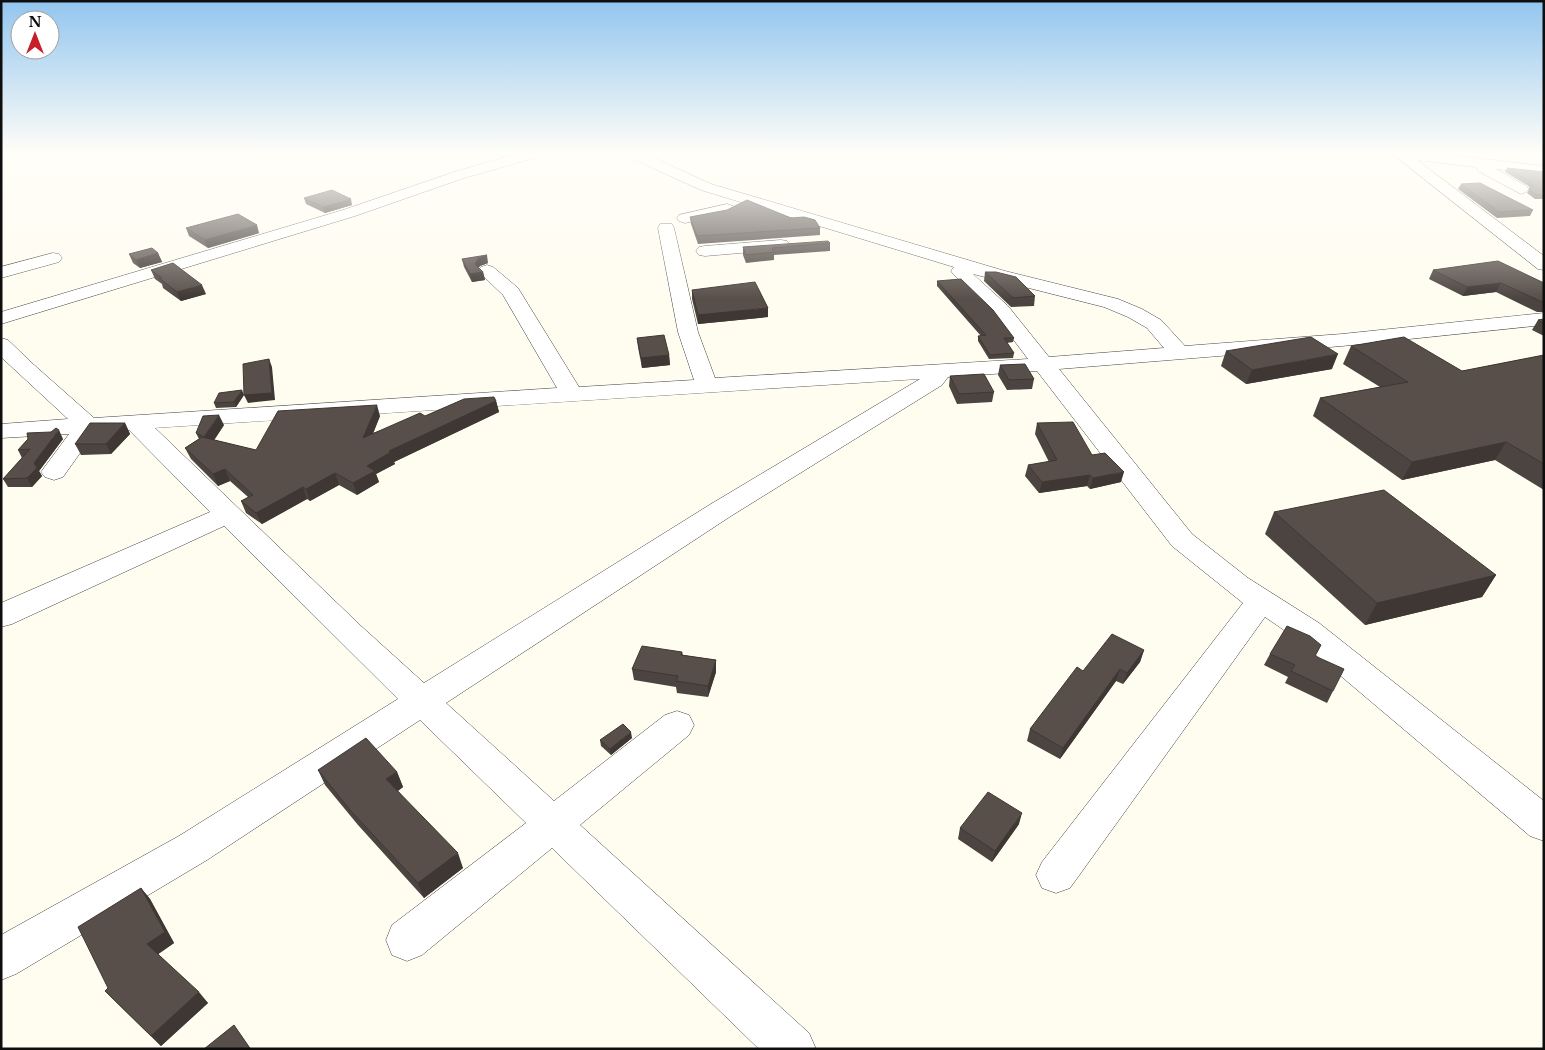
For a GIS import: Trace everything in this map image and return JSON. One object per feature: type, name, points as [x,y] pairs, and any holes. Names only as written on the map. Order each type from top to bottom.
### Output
[{"type":"street","points":[[1,318],[387,201]]},
{"type":"street","points":[[685,218],[721,212],[742,201]]},
{"type":"street","points":[[753,201],[976,268],[1111,303],[1135,313],[1154,324],[1180,353]]},
{"type":"street","points":[[1461,201],[1544,265]]},
{"type":"street","points":[[666,228],[688,332],[707,386]]},
{"type":"street","points":[[823,241],[873,238]]},
{"type":"street","points":[[705,251],[794,244]]},
{"type":"street","points":[[1,272],[53,258]]},
{"type":"street","points":[[976,268],[960,271],[1001,310],[1182,540],[1238,585],[1308,631],[1544,824]]},
{"type":"street","points":[[487,271],[511,292],[568,386],[569,394]]},
{"type":"street","points":[[1,432],[85,424],[935,372],[1342,340],[1544,319]]},
{"type":"street","points":[[1,344],[25,369],[84,421],[84,430],[54,472]]},
{"type":"street","points":[[1,959],[193,848],[721,510],[929,383],[937,376],[935,372]]},
{"type":"street","points":[[135,422],[350,634],[793,1049]]},
{"type":"street","points":[[1,616],[228,514]]},
{"type":"street","points":[[1056,875],[1262,599]]},
{"type":"street","points":[[407,940],[676,725]]},
{"type":"building","points":[[310,201],[344,201],[323,207]]},
{"type":"building","points":[[745,201],[749,201],[791,218],[804,217],[815,220],[820,228],[697,236],[690,217],[727,210]]},
{"type":"building","points":[[1484,201],[1515,201],[1533,210],[1499,212]]},
{"type":"building","points":[[238,214],[257,225],[205,240],[186,228]]},
{"type":"building","points":[[828,241],[830,243],[772,248],[774,252],[746,255],[743,247]]},
{"type":"building","points":[[152,248],[158,253],[136,260],[129,254]]},
{"type":"building","points":[[487,255],[478,258],[475,264],[483,272],[470,274],[462,259]]},
{"type":"building","points":[[1498,261],[1544,283],[1544,302],[1501,283],[1467,287],[1433,270]]},
{"type":"building","points":[[173,263],[202,285],[177,292],[151,270]]},
{"type":"building","points":[[985,272],[996,272],[1016,277],[1035,296],[1013,298]]},
{"type":"building","points":[[961,279],[993,310],[1014,338],[1004,338],[1014,353],[990,355],[978,336],[986,335],[937,281]]},
{"type":"building","points":[[755,282],[768,308],[698,315],[692,290]]},
{"type":"building","points":[[664,335],[669,355],[641,358],[637,338]]},
{"type":"building","points":[[1311,337],[1338,354],[1252,370],[1226,351]]},
{"type":"building","points":[[1404,337],[1462,371],[1544,355],[1544,464],[1506,442],[1412,462],[1320,398],[1408,382],[1351,346]]},
{"type":"building","points":[[269,359],[272,393],[244,395],[243,364]]},
{"type":"building","points":[[1025,364],[1034,379],[1009,380],[1000,365]]},
{"type":"building","points":[[984,374],[994,392],[959,394],[950,376]]},
{"type":"building","points":[[242,390],[234,402],[214,403],[219,393]]},
{"type":"building","points":[[494,397],[496,401],[389,451],[391,452],[367,466],[375,471],[353,483],[335,473],[306,489],[303,487],[256,513],[241,501],[253,495],[225,469],[213,474],[185,448],[202,437],[256,450],[278,411],[377,405],[363,438],[420,413],[425,416],[464,399]]},
{"type":"building","points":[[219,415],[204,437],[196,433],[203,416]]},
{"type":"building","points":[[1073,422],[1092,455],[1105,453],[1124,472],[1093,478],[1090,475],[1042,482],[1028,465],[1057,460],[1037,423]]},
{"type":"building","points":[[90,423],[125,423],[106,444],[75,444]]},
{"type":"building","points":[[56,428],[59,430],[34,463],[37,468],[27,478],[3,479],[30,449],[18,450],[28,439],[27,433],[51,432]]},
{"type":"building","points":[[1384,490],[1496,575],[1377,603],[1274,512]]},
{"type":"building","points":[[1287,626],[1310,636],[1321,645],[1315,656],[1344,669],[1333,691],[1291,671],[1295,665],[1270,654]]},
{"type":"building","points":[[1112,634],[1144,650],[1127,673],[1120,669],[1063,748],[1030,729],[1077,667],[1083,671]]},
{"type":"building","points":[[642,646],[682,652],[681,655],[716,660],[708,686],[676,681],[678,676],[632,669]]},
{"type":"building","points":[[623,724],[631,732],[610,749],[600,740]]},
{"type":"building","points":[[366,738],[397,772],[386,779],[458,853],[418,883],[350,810],[318,770]]},
{"type":"building","points":[[988,792],[1022,813],[995,851],[960,828]]},
{"type":"building","points":[[141,888],[165,932],[147,944],[199,992],[151,1036],[105,991],[108,988],[78,927]]},
{"type":"building","points":[[234,1025],[250,1049],[204,1049]]}]
